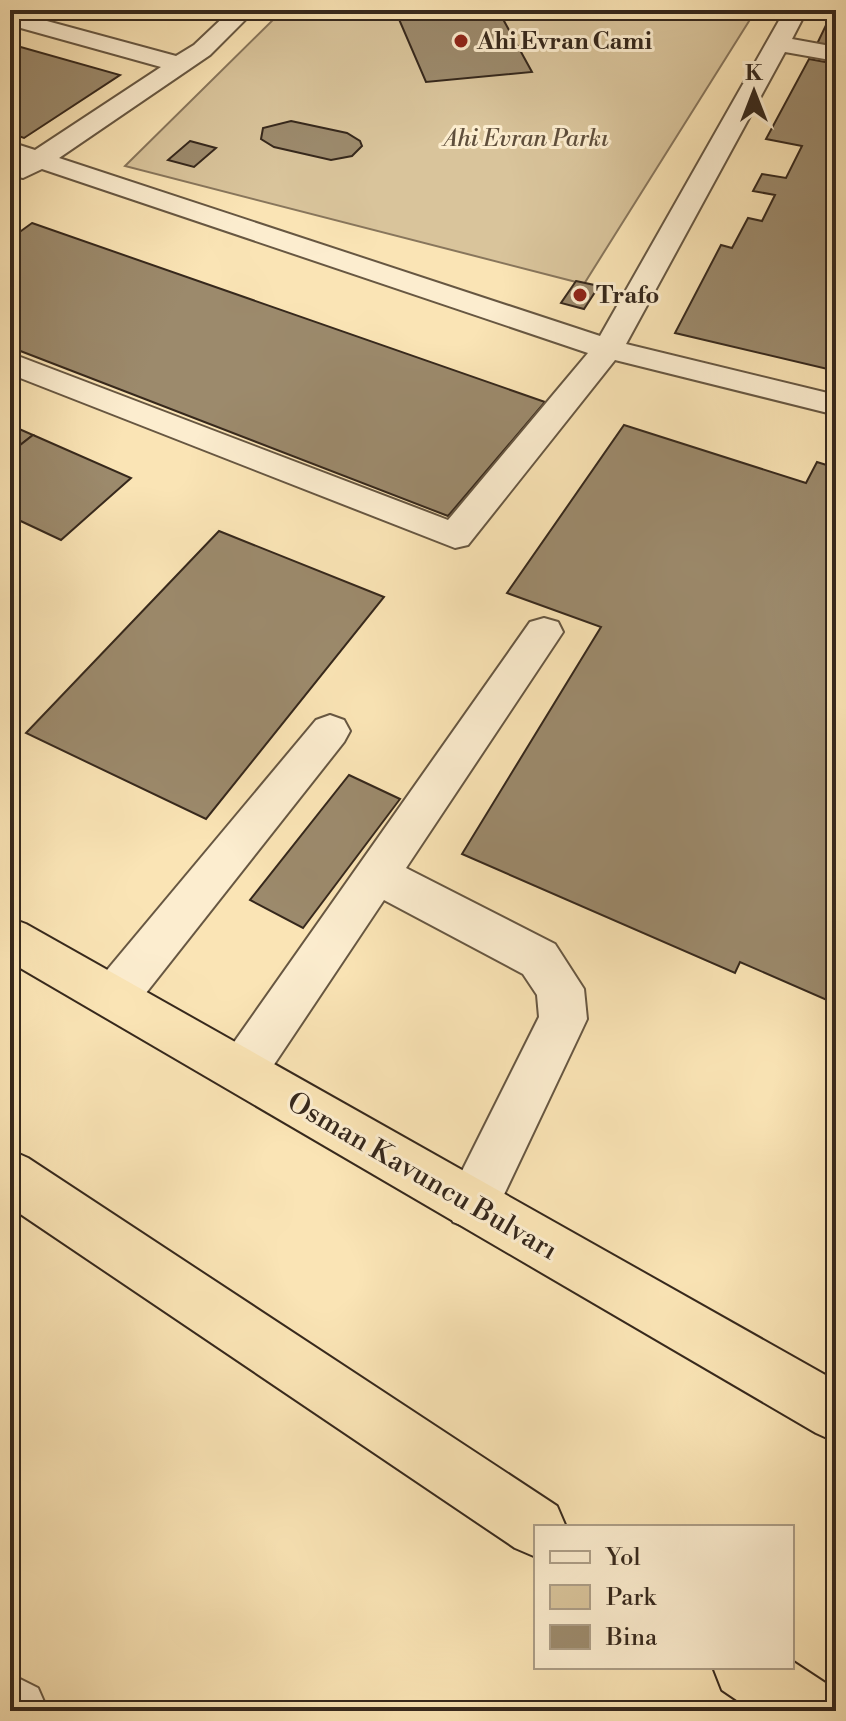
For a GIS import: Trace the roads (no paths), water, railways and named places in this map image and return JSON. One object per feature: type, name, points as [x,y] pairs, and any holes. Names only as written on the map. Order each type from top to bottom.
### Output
[{"type":"highway","name":"Osman Kavuncu Bulvarı","points":[[10,938],[836,1413]]},
{"type":"highway","points":[[10,1176],[534,1526]]},
{"type":"highway","points":[[748,1669],[810,1711]]},
{"type":"street","points":[[10,178],[202,50],[243,10]]},
{"type":"street","points":[[10,363],[455,536],[608,349],[796,10]]},
{"type":"street","points":[[10,18],[181,65]]},
{"type":"street","points":[[777,43],[836,54]]},
{"type":"street","points":[[10,150],[608,349],[836,405]]},
{"type":"street","points":[[242,1071],[544,632]]},
{"type":"street","points":[[114,997],[330,731]]},
{"type":"street","points":[[377,875],[539,959],[560,989],[563,1019],[472,1203]]},
{"type":"street","points":[[10,1707],[15,1711]]},
{"type":"place","name":"Ahi Evran Cami","points":[[461,41]]},
{"type":"place","name":"Trafo","points":[[580,295]]},
{"type":"park label","name":"Ahi Evran Parkı","points":[[526,138]]}]
